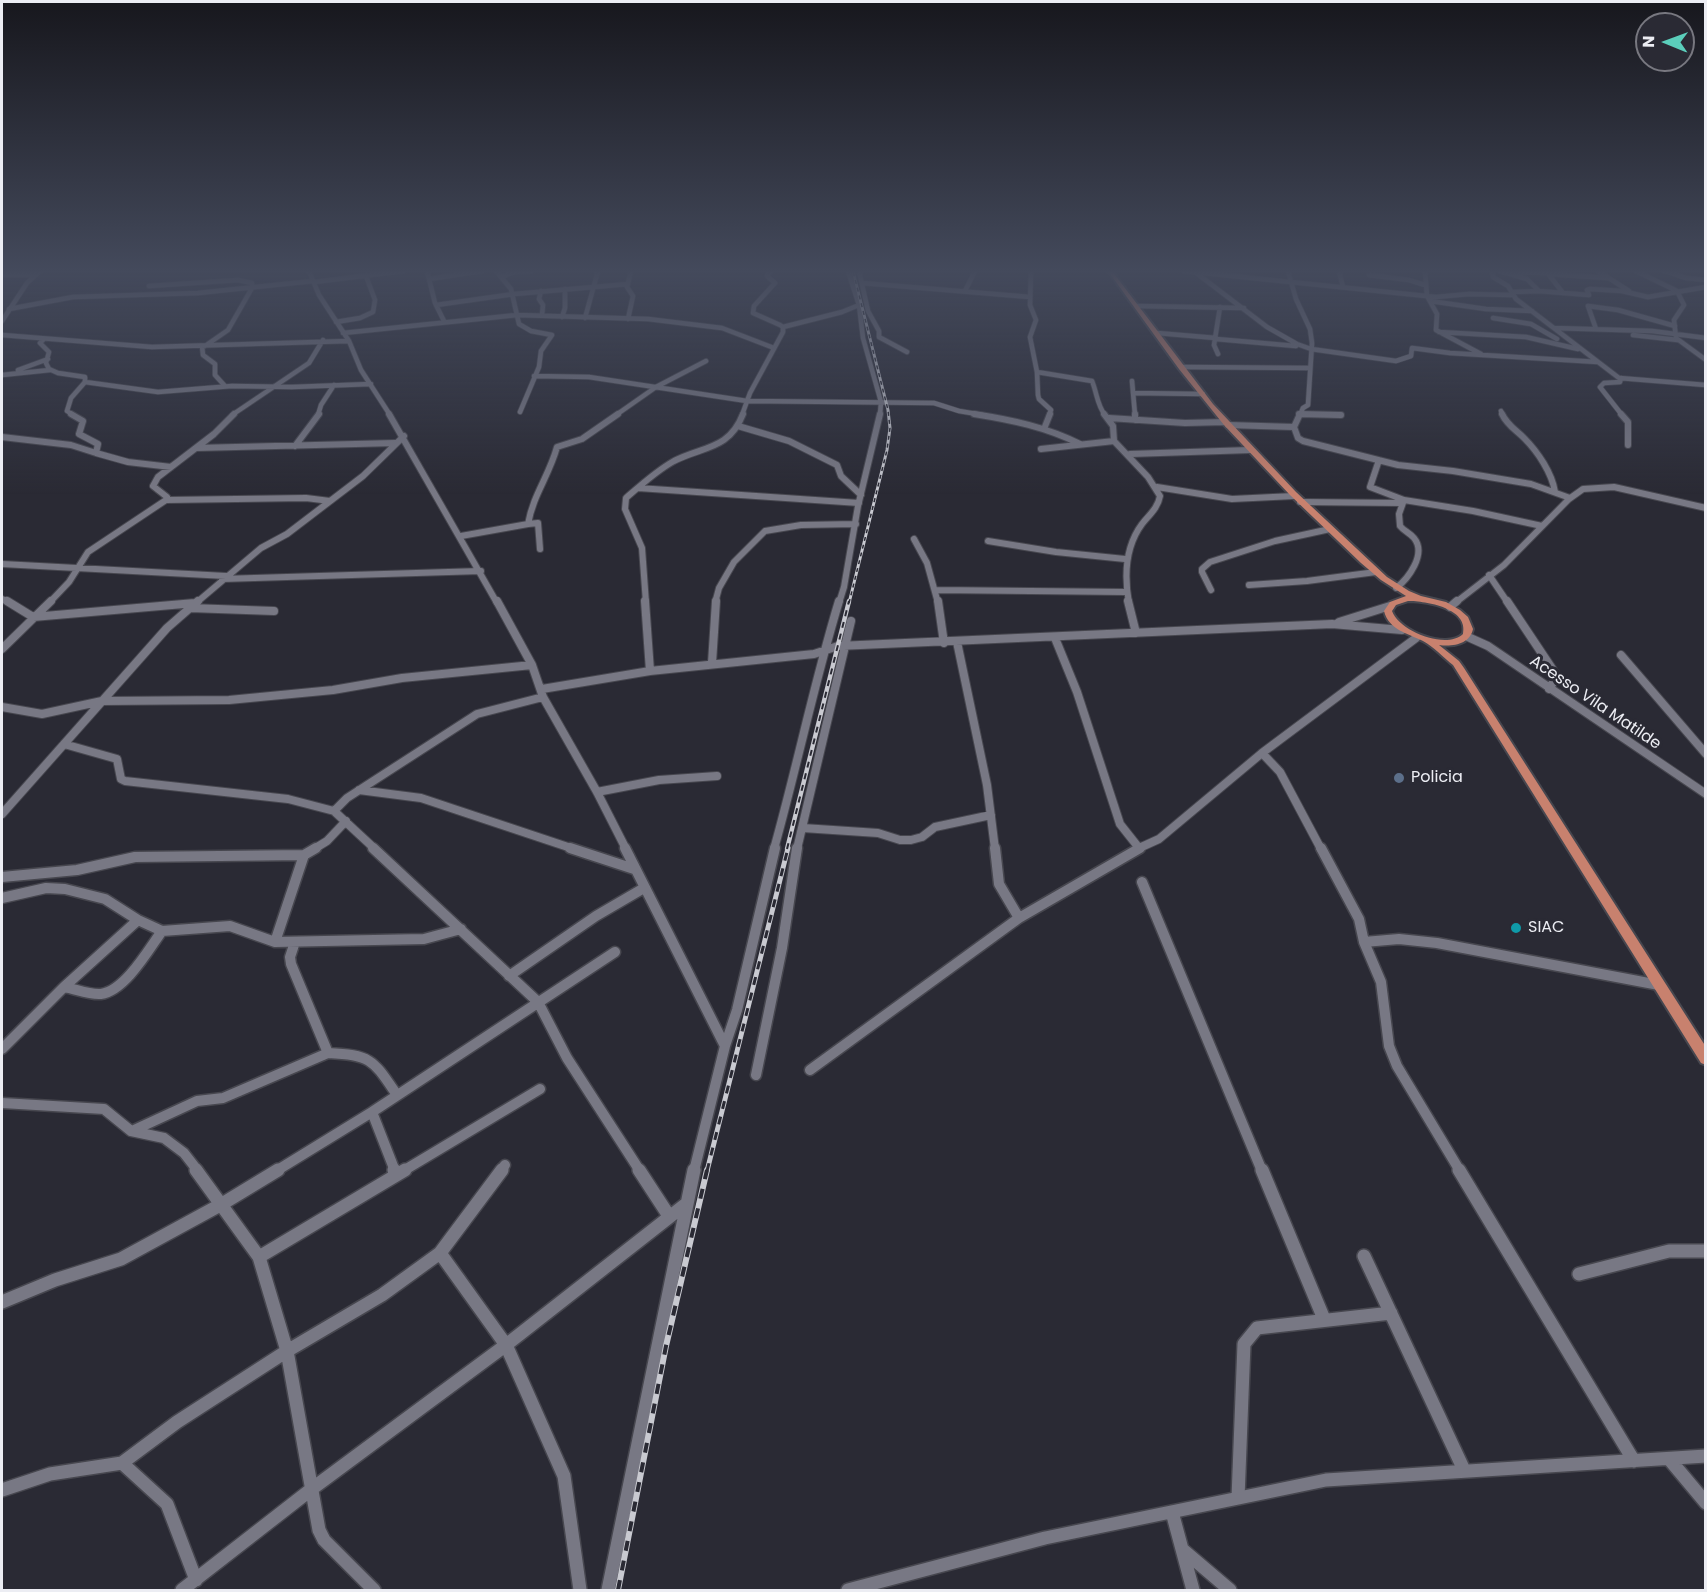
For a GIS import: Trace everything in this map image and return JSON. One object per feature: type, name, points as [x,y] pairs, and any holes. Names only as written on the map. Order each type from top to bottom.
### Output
[{"type":"main road","points":[[1166,345],[1227,424],[1297,499],[1387,582],[1418,598],[1450,607],[1469,622],[1468,637],[1457,642],[1430,642],[1416,638],[1402,630],[1392,621],[1388,613],[1393,593],[1387,582]]},
{"type":"main road","points":[[1391,605],[1407,598],[1418,598]]},
{"type":"main road","points":[[1430,642],[1456,663],[1706,1059]]},
{"type":"main road","points":[[1456,663],[1454,649],[1457,642]]},
{"type":"street","points":[[43,345],[49,351],[46,364],[50,370]]},
{"type":"street","points":[[130,345],[217,345]]},
{"type":"street","points":[[166,500],[167,497],[153,486],[154,482],[214,434],[230,417],[309,363],[321,345]]},
{"type":"street","points":[[351,345],[361,370],[404,436],[532,665],[543,693],[597,792],[725,1046]]},
{"type":"street","points":[[520,412],[545,345]]},
{"type":"street","points":[[651,671],[642,548],[625,504],[626,498],[657,471],[676,460],[716,446],[733,434],[774,348],[767,345]]},
{"type":"street","points":[[608,1590],[687,1203],[725,1046],[737,1010],[772,858],[800,759],[825,651],[844,587],[860,499],[880,422],[881,402],[865,345]]},
{"type":"street","points":[[895,345],[908,352]]},
{"type":"street","points":[[1032,345],[1039,399],[1051,410],[1044,429]]},
{"type":"street","points":[[1214,345],[1218,354]]},
{"type":"street","points":[[1286,345],[1398,362],[1411,356],[1412,348],[1481,355],[1598,362]]},
{"type":"street","points":[[1311,345],[1308,405],[1299,414],[1294,427],[1301,440],[1415,468],[1510,480],[1570,498]]},
{"type":"street","points":[[1463,345],[1481,355]]},
{"type":"street","points":[[1563,345],[1584,351]]},
{"type":"street","points":[[1577,345],[1621,378],[1706,385]]},
{"type":"street","points":[[1685,345],[1706,360]]},
{"type":"street","points":[[203,346],[203,354],[215,364],[215,375],[225,386]]},
{"type":"street","points":[[4,374],[48,359]]},
{"type":"street","points":[[528,524],[531,506],[552,466],[557,447],[582,439],[656,387],[706,361]]},
{"type":"street","points":[[1182,367],[1309,368]]},
{"type":"street","points":[[4,374],[50,370],[85,377],[85,382]]},
{"type":"street","points":[[1037,372],[1090,380],[1097,394],[1098,406],[1109,418],[1114,430],[1114,441]]},
{"type":"street","points":[[534,376],[585,376],[747,401],[934,403],[959,411],[1014,420],[1060,434],[1080,444]]},
{"type":"street","points":[[1621,378],[1620,382],[1604,383],[1600,387],[1628,422],[1630,427],[1628,445]]},
{"type":"street","points":[[1132,381],[1135,420]]},
{"type":"street","points":[[85,382],[158,392],[225,386],[370,384]]},
{"type":"street","points":[[85,382],[71,398],[67,410],[68,413],[83,421],[79,434],[98,444],[96,453]]},
{"type":"street","points":[[295,447],[319,414],[321,405],[334,385]]},
{"type":"street","points":[[1133,393],[1203,394]]},
{"type":"street","points":[[1501,411],[1508,426],[1532,447],[1555,483],[1555,492]]},
{"type":"street","points":[[1299,414],[1341,415]]},
{"type":"street","points":[[1109,418],[1294,427]]},
{"type":"street","points":[[738,426],[789,441],[837,465],[841,476],[860,499]]},
{"type":"street","points":[[2,814],[167,628],[261,548],[287,534],[363,476],[404,436]]},
{"type":"street","points":[[2,437],[71,445],[128,462],[171,467]]},
{"type":"street","points":[[1041,449],[1114,441],[1130,454],[1140,471],[1157,487],[1160,498],[1158,503],[1138,528],[1125,559],[1125,592],[1136,633]]},
{"type":"street","points":[[196,448],[395,443]]},
{"type":"street","points":[[1130,454],[1250,450]]},
{"type":"street","points":[[1379,460],[1370,487],[1403,501]]},
{"type":"street","points":[[1157,487],[1232,499],[1297,499],[1326,504],[1356,501],[1403,501],[1473,511],[1542,526]]},
{"type":"street","points":[[1450,607],[1504,565],[1570,498],[1583,489],[1614,487],[1706,508]]},
{"type":"street","points":[[638,488],[860,499]]},
{"type":"street","points":[[2,649],[80,569],[80,560],[88,552],[166,500],[306,498],[330,501]]},
{"type":"street","points":[[1396,588],[1409,574],[1418,550],[1414,538],[1401,527],[1398,520],[1403,501]]},
{"type":"street","points":[[461,536],[538,523],[540,549]]},
{"type":"street","points":[[712,663],[714,601],[719,584],[730,565],[762,533],[796,526],[856,524]]},
{"type":"street","points":[[1211,590],[1202,572],[1202,569],[1210,562],[1275,541],[1330,529]]},
{"type":"street","points":[[914,539],[927,557],[936,590],[944,643]]},
{"type":"street","points":[[988,541],[1125,559]]},
{"type":"street","points":[[2,564],[224,578],[441,574],[481,571]]},
{"type":"street","points":[[1249,585],[1307,581],[1376,572]]},
{"type":"street","points":[[1489,575],[1555,673],[1556,678],[1549,689]]},
{"type":"street","points":[[936,590],[1125,592]]},
{"type":"street","points":[[2,599],[23,609],[33,617],[192,605],[274,611]]},
{"type":"street","points":[[1332,624],[1391,605]]},
{"type":"street","points":[[756,1075],[782,948],[793,866],[851,621]]},
{"type":"street","points":[[334,811],[359,790],[477,714],[543,693],[651,671],[814,654],[845,647],[1332,624],[1402,630]]},
{"type":"street","name":"Acesso Vila Matilde","points":[[1468,637],[1488,646],[1706,794]]},
{"type":"street","points":[[1054,638],[1077,692],[1120,824],[1139,848]]},
{"type":"street","points":[[810,1070],[1019,918],[1139,848],[1159,839],[1262,753],[1416,638]]},
{"type":"street","points":[[957,642],[987,785],[999,884],[1019,918]]},
{"type":"street","points":[[1621,655],[1706,754]]},
{"type":"street","points":[[2,707],[42,714],[102,701],[230,700],[532,665]]},
{"type":"street","points":[[64,744],[117,759],[121,779],[125,781],[288,799],[334,811],[538,1002],[567,1058],[669,1216]]},
{"type":"street","points":[[1262,753],[1280,772],[1355,910],[1364,942],[1381,982],[1389,1046],[1397,1066],[1634,1461]]},
{"type":"street","points":[[597,792],[659,780],[717,776]]},
{"type":"street","points":[[359,790],[421,798],[634,869]]},
{"type":"street","points":[[803,828],[878,833],[900,840],[911,840],[922,837],[935,827],[991,815]]},
{"type":"street","points":[[2,877],[77,870],[135,857],[304,855],[327,841],[346,822]]},
{"type":"street","points":[[275,942],[304,855]]},
{"type":"street","points":[[1142,882],[1324,1319]]},
{"type":"street","points":[[2,898],[46,888],[65,889],[105,899],[138,920],[162,931],[230,926],[275,942],[424,939],[461,929]]},
{"type":"street","points":[[510,976],[596,916],[644,888]]},
{"type":"street","points":[[2,1049],[64,987],[138,920]]},
{"type":"street","points":[[64,987],[100,994],[109,993],[123,983],[162,931]]},
{"type":"street","points":[[1364,942],[1399,939],[1437,943],[1659,985]]},
{"type":"street","points":[[295,942],[290,957],[291,964],[328,1053]]},
{"type":"street","points":[[2,1302],[55,1280],[121,1259],[222,1204],[372,1112],[615,952]]},
{"type":"street","points":[[131,1131],[197,1101],[223,1098],[328,1053],[361,1055],[371,1059],[397,1095]]},
{"type":"street","points":[[259,1257],[540,1089]]},
{"type":"street","points":[[2,1103],[104,1109],[131,1131],[164,1138],[184,1153],[259,1257],[287,1351],[319,1530],[324,1540],[374,1590]]},
{"type":"street","points":[[372,1112],[396,1174]]},
{"type":"street","points":[[2,1490],[50,1474],[122,1463],[177,1422],[287,1351],[382,1295],[440,1253],[505,1165]]},
{"type":"street","points":[[182,1590],[313,1488],[506,1345],[687,1203]]},
{"type":"street","points":[[1579,1274],[1669,1251],[1706,1251]]},
{"type":"street","points":[[440,1253],[506,1345],[564,1476],[580,1590]]},
{"type":"street","points":[[1364,1256],[1464,1470]]},
{"type":"street","points":[[1238,1498],[1244,1344],[1257,1328],[1391,1313]]},
{"type":"street","points":[[848,1590],[1045,1538],[1326,1480],[1706,1456]]},
{"type":"street","points":[[1670,1460],[1706,1503]]},
{"type":"street","points":[[122,1463],[167,1504],[196,1580]]},
{"type":"street","points":[[1172,1512],[1193,1590]]},
{"type":"street","points":[[1182,1549],[1230,1590]]},
{"type":"railway","points":[[849,603],[887,450],[890,428],[888,410],[872,345]]},
{"type":"railway","points":[[787,849],[849,601]]},
{"type":"railway","points":[[707,1171],[788,848]]},
{"type":"railway","points":[[618,1590],[666,1346],[707,1170]]},
{"type":"place","name":"Policia","points":[[1399,778]]},
{"type":"place","name":"SIAC","points":[[1516,928]]}]
